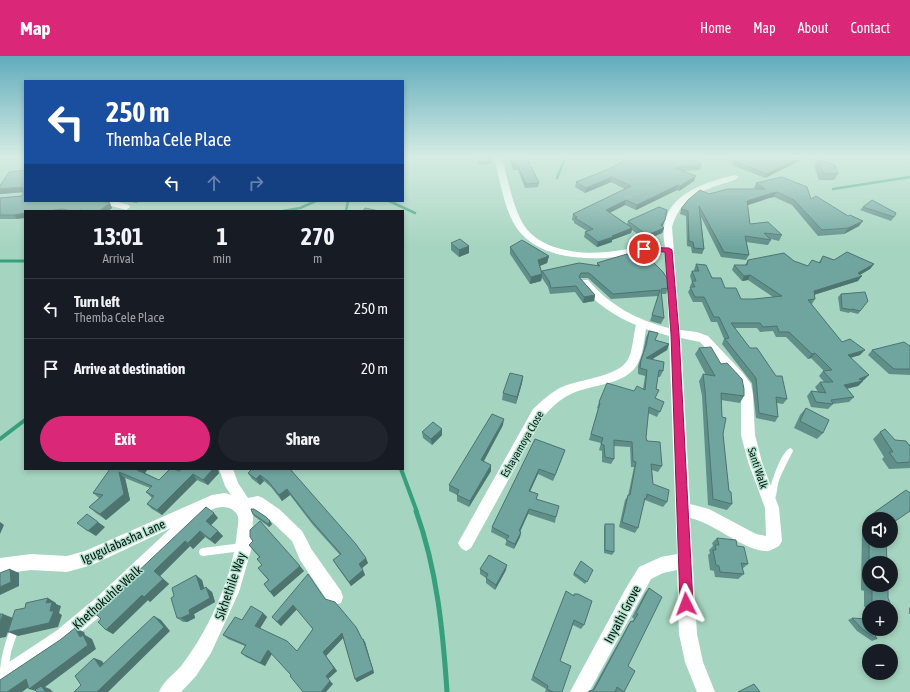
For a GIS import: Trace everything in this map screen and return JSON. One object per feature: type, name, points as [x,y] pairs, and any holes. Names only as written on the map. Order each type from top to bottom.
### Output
[{"type":"street","points":[[507,188],[518,223],[528,235],[546,246],[562,252],[588,256],[610,255],[644,249],[669,250]]},
{"type":"street","points":[[704,188],[688,196],[673,210],[669,218],[668,228],[675,334],[688,634],[694,662],[706,692]]},
{"type":"street","points":[[108,202],[126,207]]},
{"type":"street","points":[[584,282],[591,292],[607,305],[642,323]]},
{"type":"street","name":"Santi Walk","points":[[642,323],[675,334],[699,336],[704,339],[738,374],[745,384],[747,395],[748,435],[755,462],[771,505],[774,541],[766,544],[754,542],[704,514],[682,508]]},
{"type":"street","name":"Eshayamoya Close","points":[[466,543],[538,413],[550,400],[560,393],[571,388],[616,375],[625,370],[633,362],[642,323]]},
{"type":"street","name":"Sikhethile Way","points":[[168,692],[190,670],[206,647],[231,592],[244,547],[246,516],[241,508],[241,498],[232,486],[226,470]]},
{"type":"street","name":"Igugulabasha Lane","points":[[0,566],[30,562],[67,564],[86,559],[216,500],[225,500],[241,508]]},
{"type":"street","points":[[241,508],[258,503],[274,514],[297,536],[306,555],[335,597]]},
{"type":"street","name":"Khethokuhle Walk","points":[[1,679],[62,637],[102,603],[206,505]]},
{"type":"street","name":"Inyathi Grove","points":[[579,692],[642,576],[661,565],[684,561]]},
{"type":"lane","points":[[771,505],[773,487],[781,465],[790,451]]},
{"type":"lane","points":[[203,552],[244,547]]},
{"type":"lane","points":[[1,679],[7,652],[19,616]]},
{"type":"building","points":[[23,188],[24,202],[110,203],[100,210],[24,210],[24,213],[0,215],[0,198],[22,196]]},
{"type":"building","points":[[628,188],[673,188],[637,205],[626,200],[606,210],[632,228],[598,242],[585,232],[593,229],[575,218],[577,217],[573,214]]},
{"type":"building","points":[[763,188],[807,188],[811,199],[816,196],[848,216],[850,215],[863,221],[848,228],[822,230],[794,200],[777,192],[747,201],[750,224],[768,222],[782,235],[764,233],[771,240],[745,236],[749,255],[724,252],[699,206],[704,249],[694,248],[693,242],[689,241],[688,211],[681,209],[688,200],[700,190],[709,194],[728,189],[765,189]]},
{"type":"building","points":[[872,200],[896,213],[894,217],[863,207]]},
{"type":"building","points":[[659,207],[667,210],[665,220],[661,225],[664,228],[647,235],[628,221]]},
{"type":"building","points":[[365,208],[374,210],[364,210]]},
{"type":"building","points":[[460,239],[469,246],[459,250],[451,243]]},
{"type":"building","points":[[522,240],[549,256],[538,260],[542,274],[531,277],[510,247]]},
{"type":"building","points":[[847,252],[874,264],[858,273],[862,276],[814,291],[815,299],[808,300],[842,342],[850,339],[865,350],[848,355],[869,375],[859,379],[863,381],[844,385],[854,397],[831,400],[833,404],[816,402],[811,391],[826,393],[820,382],[833,382],[823,371],[832,370],[815,353],[812,354],[789,332],[779,332],[777,326],[763,327],[760,323],[731,323],[750,348],[757,348],[776,376],[782,376],[787,399],[776,397],[778,417],[759,413],[756,378],[725,339],[729,338],[719,317],[714,317],[704,297],[695,297],[690,287],[695,287],[692,281],[696,281],[692,271],[699,271],[696,264],[706,265],[712,278],[721,278],[725,288],[736,288],[741,299],[782,296],[750,275],[744,276],[734,265],[747,265],[748,260],[784,253],[794,261],[808,266],[812,260],[820,263],[823,256],[834,260]]},
{"type":"building","points":[[627,254],[635,260],[643,258],[647,261],[651,260],[663,272],[668,280],[668,288],[661,289],[664,318],[652,315],[660,290],[613,294],[589,273],[581,273],[579,277],[595,295],[584,297],[576,286],[551,288],[549,281],[542,271],[579,263],[600,266],[597,263]]},
{"type":"building","points":[[865,292],[868,301],[860,311],[842,308],[841,294]]},
{"type":"building","points":[[649,331],[658,333],[655,340],[669,344],[646,358],[664,362],[663,371],[659,370],[656,389],[659,390],[655,398],[664,402],[660,412],[649,407],[646,438],[647,441],[660,442],[662,466],[651,464],[653,484],[669,490],[667,502],[647,494],[638,528],[622,522],[628,495],[630,495],[636,462],[633,461],[632,442],[614,440],[614,459],[605,457],[604,445],[601,444],[603,438],[591,434],[600,403],[599,402],[607,383],[634,391],[637,386],[645,390],[647,370],[640,368]]},
{"type":"building","points":[[904,342],[910,346],[910,369],[894,369],[872,350]]},
{"type":"building","points":[[711,347],[721,364],[727,363],[742,379],[744,389],[744,396],[721,393],[722,417],[726,418],[723,434],[729,491],[731,492],[732,504],[713,499],[703,374],[715,376],[699,348]]},
{"type":"building","points":[[510,373],[523,376],[517,397],[503,393]]},
{"type":"building","points":[[806,408],[829,420],[823,433],[800,421]]},
{"type":"building","points":[[492,414],[504,419],[481,460],[491,465],[470,501],[457,495],[459,490],[449,485]]},
{"type":"building","points":[[433,422],[442,429],[431,439],[422,432]]},
{"type":"building","points":[[885,429],[895,440],[906,441],[910,445],[910,462],[897,463],[889,452],[893,452],[880,432]]},
{"type":"building","points":[[535,439],[565,450],[555,475],[539,469],[529,491],[538,494],[536,499],[559,506],[556,517],[529,509],[515,544],[506,540],[509,536],[492,527]]},
{"type":"building","points":[[109,470],[137,470],[159,480],[169,470],[212,470],[203,480],[193,474],[157,510],[147,504],[154,496],[146,492],[152,486],[119,472],[124,494],[100,514],[89,507],[103,495],[93,493]]},
{"type":"building","points":[[251,470],[291,470],[355,543],[366,558],[359,564],[363,570],[349,582],[333,560],[341,554],[310,519],[287,489],[279,495],[268,481],[260,475],[256,479],[248,473]]},
{"type":"building","points":[[906,490],[910,493],[910,511],[898,519],[898,512],[875,512]]},
{"type":"building","points":[[206,507],[214,513],[206,521],[218,531],[210,539],[200,531],[188,543],[185,541],[154,571],[163,579],[144,597],[142,595],[106,630],[98,622],[101,619],[95,613],[93,614]]},
{"type":"building","points":[[251,509],[254,509],[266,517],[270,521],[268,524],[253,514]]},
{"type":"building","points":[[87,514],[98,522],[88,531],[77,523]]},
{"type":"building","points":[[260,521],[300,566],[270,592],[264,584],[269,580],[258,568],[262,565],[257,559],[260,557],[249,545],[253,541],[250,537],[250,530]]},
{"type":"building","points":[[605,524],[614,524],[614,552],[605,550]]},
{"type":"building","points":[[717,538],[736,540],[737,546],[744,547],[748,564],[741,563],[744,574],[720,572],[719,566],[716,565],[713,550],[716,550],[715,545],[719,545]]},
{"type":"building","points":[[869,548],[886,548],[887,556],[869,556]]},
{"type":"building","points":[[489,555],[507,565],[496,585],[486,578],[488,574],[480,569]]},
{"type":"building","points":[[581,561],[593,570],[587,582],[574,573]]},
{"type":"building","points":[[10,569],[11,582],[0,587],[0,573]]},
{"type":"building","points":[[308,574],[325,599],[335,602],[356,627],[363,639],[373,670],[355,679],[342,633],[323,652],[334,668],[326,676],[330,681],[321,692],[303,692],[290,676],[291,675],[268,650],[260,663],[241,653],[246,645],[223,635],[235,617],[242,620],[251,606],[263,613],[255,626],[287,641],[297,651],[313,629],[293,605],[277,622],[272,617]]},
{"type":"building","points":[[196,575],[201,590],[206,587],[210,598],[189,610],[190,614],[177,618],[171,598],[174,596],[172,588]]},
{"type":"building","points":[[649,588],[662,597],[628,666],[635,671],[624,692],[617,687],[615,692],[589,692],[594,690],[631,621],[633,622],[638,614],[636,613]]},
{"type":"building","points":[[566,591],[574,596],[574,594],[578,594],[592,601],[584,625],[574,620],[560,661],[571,666],[562,692],[553,692],[547,689],[548,686],[533,676]]},
{"type":"building","points":[[872,592],[888,592],[889,600],[872,600]]},
{"type":"building","points":[[48,598],[46,603],[52,602],[50,611],[54,611],[49,623],[8,632],[15,610],[25,608],[26,603]]},
{"type":"building","points":[[0,614],[3,614],[0,623]]},
{"type":"building","points":[[154,616],[164,627],[97,692],[74,692],[81,685],[75,676],[94,658],[100,667]]},
{"type":"building","points":[[852,618],[862,619],[862,629]]},
{"type":"building","points":[[75,628],[80,637],[83,635],[88,645],[29,689],[26,679],[7,692],[0,692],[0,680],[60,640]]},
{"type":"building","points":[[754,684],[760,692],[738,692]]},
{"type":"building","points":[[41,686],[46,692],[37,692],[35,690]]},
{"type":"waterway","points":[[833,189],[841,188]]},
{"type":"waterway","points":[[289,210],[300,208],[314,202]]},
{"type":"waterway","points":[[346,210],[348,202]]},
{"type":"waterway","points":[[391,202],[415,213]]},
{"type":"waterway","points":[[0,261],[24,261]]},
{"type":"waterway","points":[[0,439],[24,421]]},
{"type":"waterway","points":[[401,470],[417,512]]},
{"type":"waterway","points":[[416,511],[429,555],[438,600],[447,692]]},
{"type":"route","points":[[644,249],[669,250],[675,334],[686,604]]}]
